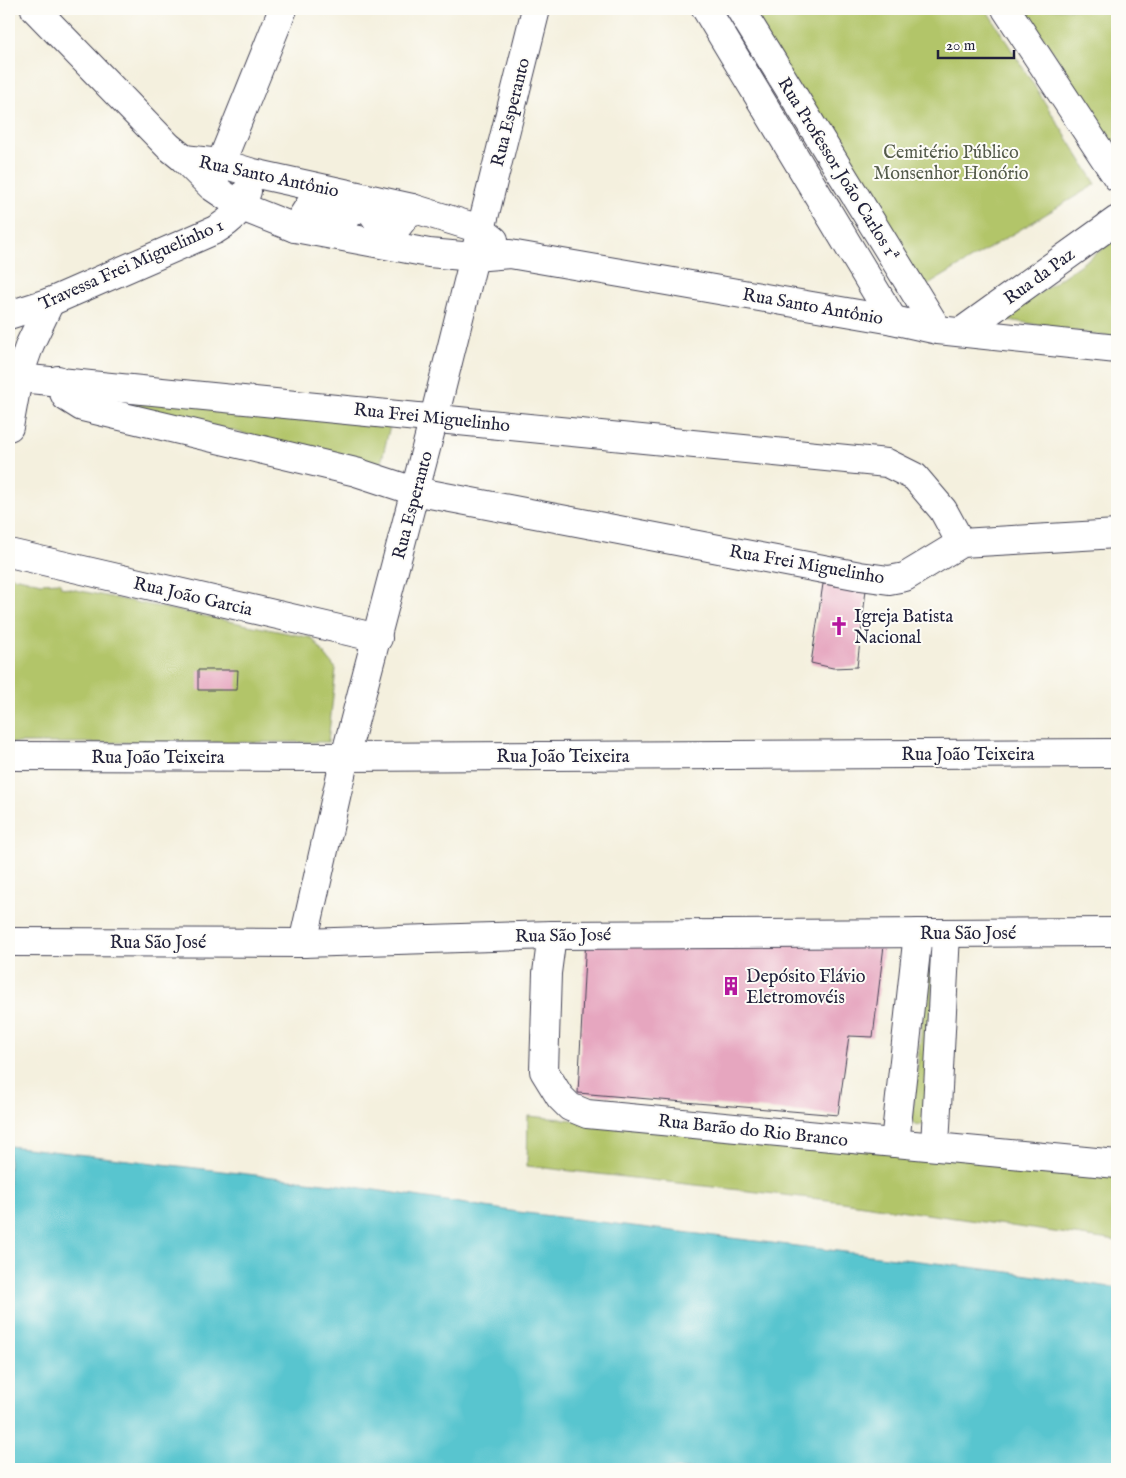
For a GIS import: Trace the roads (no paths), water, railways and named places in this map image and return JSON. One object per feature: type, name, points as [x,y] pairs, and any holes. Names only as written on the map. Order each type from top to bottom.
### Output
[{"type":"street","points":[[216,174],[283,9]]},
{"type":"street","name":"Rua Esperanto","points":[[303,942],[345,757],[378,638],[536,9]]},
{"type":"street","name":"Rua Professor João Carlos 1ª","points":[[706,9],[894,320]]},
{"type":"street","name":"Rua Professor João Carlos 1ª","points":[[740,9],[950,331]]},
{"type":"street","points":[[1006,9],[1117,176]]},
{"type":"street","name":"Rua Santo Antônio","points":[[38,10],[168,146],[184,159],[216,174],[242,207],[295,228],[429,253],[474,257],[510,254],[950,331],[1117,350]]},
{"type":"street","name":"Rua Santo Antônio","points":[[216,174],[253,173],[290,179],[412,208],[480,229],[510,254]]},
{"type":"street","name":"Travessa Frei Miguelinho 1","points":[[9,315],[50,302],[215,230],[228,222],[242,207],[253,173]]},
{"type":"street","points":[[295,228],[320,191],[336,224],[365,202],[389,237],[412,208]]},
{"type":"street","name":"Rua da Paz","points":[[950,331],[1117,220]]},
{"type":"street","points":[[9,427],[13,377],[50,302]]},
{"type":"street","name":"Rua Frei Miguelinho","points":[[13,377],[58,380],[888,463],[915,477],[943,510],[961,543],[905,577],[889,580],[860,576],[414,491],[356,472],[77,405],[66,397],[58,380]]},
{"type":"street","points":[[202,436],[208,395]]},
{"type":"street","points":[[961,543],[1117,534]]},
{"type":"street","name":"Rua João Garcia","points":[[9,553],[378,638]]},
{"type":"street","name":"Rua João Teixeira","points":[[9,756],[345,757],[1117,753]]},
{"type":"street","name":"Rua São José","points":[[9,942],[303,942],[552,934],[1117,932]]},
{"type":"street","points":[[895,1143],[918,933]]},
{"type":"street","name":"Rua Barão do Rio Branco","points":[[552,934],[547,973],[544,1071],[560,1097],[570,1107],[587,1114],[1117,1164]]},
{"type":"street","points":[[935,1146],[946,934]]},
{"type":"water","points":[[9,1146],[349,1186],[518,1212],[1001,1271],[1117,1288],[1117,1469],[9,1469]]},
{"type":"place","name":"Igreja Batista Nacional","points":[[839,626]]},
{"type":"place","name":"Depósito Flávio Eletromovéis","points":[[731,986]]},
{"type":"park label","name":"Cemitério Público Monsenhor Honório","points":[[951,162]]}]
